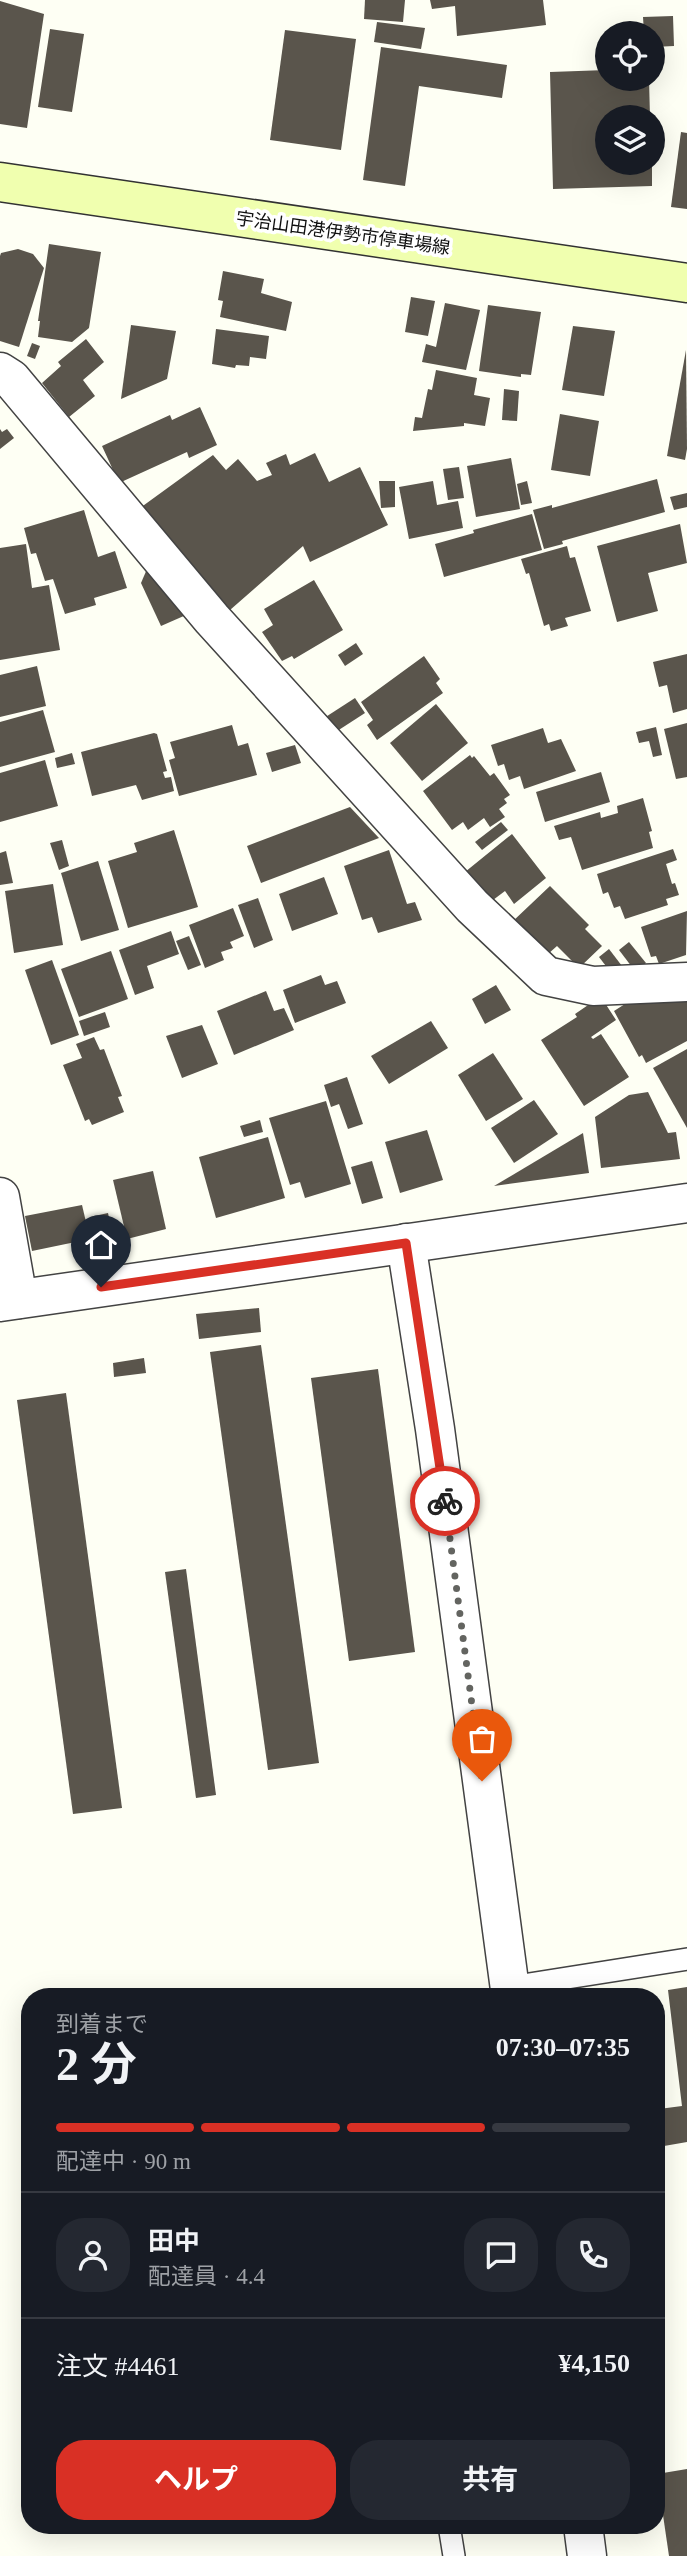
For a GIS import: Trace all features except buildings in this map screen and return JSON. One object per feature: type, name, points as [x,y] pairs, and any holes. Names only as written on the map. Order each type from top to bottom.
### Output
[{"type":"main road","name":"宇治山田港伊勢市停車場線","points":[[0,182],[687,283]]},
{"type":"street","points":[[0,372],[11,379],[212,619],[472,906],[546,976],[593,986],[687,982]]},
{"type":"street","points":[[0,1197],[9,1300],[687,1203]]},
{"type":"street","points":[[406,1243],[435,1429],[509,1988]]},
{"type":"street","points":[[584,2534],[587,2556]]},
{"type":"lane","points":[[531,1988],[687,1959]]},
{"type":"lane","points":[[450,2534],[454,2556]]},
{"type":"way so far","points":[[445,1501],[482,1781]]},
{"type":"route","points":[[101,1287],[406,1243],[445,1501]]}]
